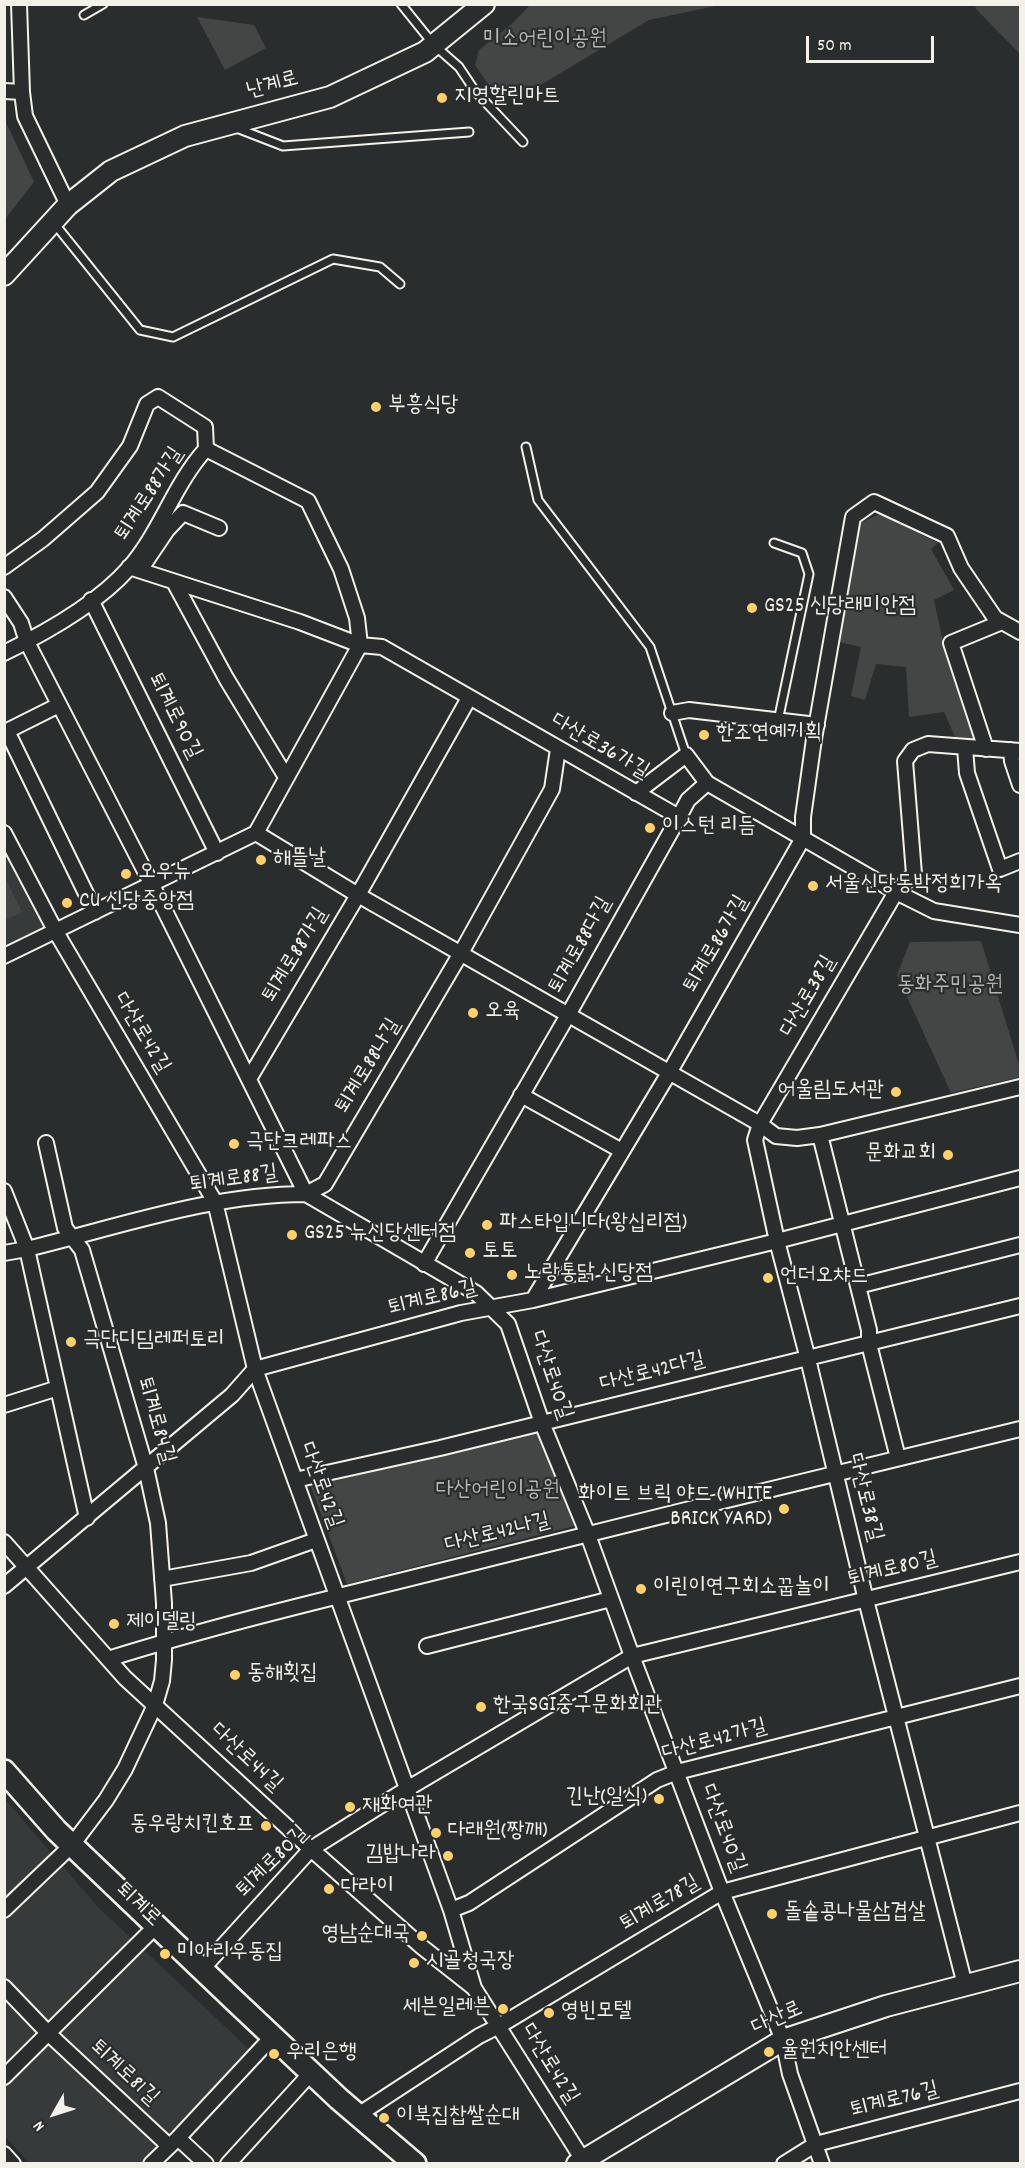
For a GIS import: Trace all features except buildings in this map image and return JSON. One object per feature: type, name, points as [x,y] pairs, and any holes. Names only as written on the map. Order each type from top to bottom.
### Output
[{"type":"main road","name":"난계로","points":[[4,275],[68,205],[111,171],[185,136],[330,97],[425,52],[484,4]]},
{"type":"main road","name":"퇴계로","points":[[4,1771],[56,1830],[310,2073],[415,2163]]},
{"type":"main road","name":"다산로","points":[[580,2162],[783,2040],[886,2006],[1020,1971]]},
{"type":"street","points":[[19,4],[25,116],[68,205]]},
{"type":"street","points":[[4,92],[22,92]]},
{"type":"street","name":"퇴계로88가길","points":[[4,567],[43,539],[97,492],[130,446],[147,404],[158,397],[205,427],[206,449],[192,464],[135,569]]},
{"type":"street","points":[[4,956],[256,833],[360,645],[357,618],[341,569],[308,501],[206,449]]},
{"type":"street","points":[[803,838],[803,817],[817,725],[853,517],[874,502],[947,536],[961,568],[995,618],[1020,632]]},
{"type":"street","name":"퇴계로88가길","points":[[27,642],[135,569],[183,513],[219,528]]},
{"type":"street","points":[[135,569],[300,622],[360,645]]},
{"type":"street","points":[[174,582],[226,678],[286,777]]},
{"type":"street","points":[[4,597],[21,623],[27,642],[151,883],[306,1194]]},
{"type":"street","name":"퇴계로90길","points":[[91,600],[217,853]]},
{"type":"street","points":[[986,749],[951,644],[1002,622]]},
{"type":"street","points":[[4,653],[27,642]]},
{"type":"street","name":"다산로36가길","points":[[360,645],[382,647],[679,817]]},
{"type":"street","name":"퇴계로88가길","points":[[249,1079],[358,895],[469,698]]},
{"type":"street","points":[[60,705],[7,731],[95,912]]},
{"type":"street","points":[[672,713],[689,710],[817,725]]},
{"type":"street","name":"다산로38길","points":[[965,748],[928,744],[913,750],[905,760],[914,874],[896,892],[760,1124],[755,1140],[777,1241],[866,1600],[965,1985]]},
{"type":"street","points":[[1020,784],[1012,761],[1016,750],[965,748],[967,773],[1000,869],[1020,861]]},
{"type":"street","name":"퇴계로88나길","points":[[306,1194],[325,1184],[461,953],[552,789],[558,749]]},
{"type":"street","points":[[636,793],[686,755],[707,783],[896,892],[934,911],[1020,925]]},
{"type":"street","points":[[679,817],[688,800],[707,783]]},
{"type":"street","name":"퇴계로88다길","points":[[424,1264],[679,817]]},
{"type":"street","name":"다산로42길","points":[[4,832],[56,932],[215,1202],[255,1369],[451,1910],[474,1988],[580,2162]]},
{"type":"street","points":[[256,833],[358,895],[760,1124],[776,1136],[797,1138],[820,1135],[1020,1087]]},
{"type":"street","name":"퇴계로86가길","points":[[533,1300],[669,1073],[803,838]]},
{"type":"street","points":[[521,1095],[622,1151]]},
{"type":"street","points":[[820,1135],[869,1330],[869,1344],[898,1458]]},
{"type":"street","name":"퇴계로84길","points":[[4,1910],[72,1845],[106,1800],[125,1769],[155,1705],[162,1681],[164,1642],[158,1523],[146,1468],[82,1250],[65,1228],[46,1143]]},
{"type":"street","name":"퇴계로86길","points":[[255,1369],[461,1313],[533,1300],[777,1241],[1020,1178]]},
{"type":"street","points":[[4,1191],[27,1249],[87,1518]]},
{"type":"street","name":"퇴계로88길","points":[[6,1255],[215,1202],[274,1194],[306,1194],[476,1293],[492,1307]]},
{"type":"street","points":[[858,1286],[1020,1245]]},
{"type":"street","name":"다산로42다길","points":[[295,1480],[542,1423],[1020,1306]]},
{"type":"street","name":"다산로40길","points":[[492,1307],[508,1324],[542,1423],[588,1535],[723,1892],[783,2040],[790,2074],[822,2163]]},
{"type":"street","points":[[4,1587],[232,1395],[255,1369]]},
{"type":"street","points":[[4,1405],[58,1388]]},
{"type":"street","name":"다산로42나길","points":[[108,1659],[336,1597],[1020,1429]]},
{"type":"street","points":[[162,1579],[251,1563],[316,1540]]},
{"type":"street","name":"다산로44길","points":[[4,1542],[108,1659],[155,1705],[311,1849],[422,1947],[474,1988]]},
{"type":"street","name":"퇴계로80길","points":[[202,1968],[311,1849],[407,1789],[632,1656],[1020,1562]]},
{"type":"street","points":[[427,1646],[611,1599]]},
{"type":"street","name":"다산로42가길","points":[[451,1910],[469,1903],[657,1780],[677,1772],[1020,1686]]},
{"type":"street","name":"퇴계로78길","points":[[358,2115],[478,2036],[499,2026],[723,1892],[1020,1813]]},
{"type":"street","points":[[4,2077],[157,1925]]},
{"type":"street","name":"퇴계로81길","points":[[4,1987],[49,2034],[173,2141],[206,2163]]},
{"type":"street","points":[[151,2163],[273,2036]]},
{"type":"street","points":[[228,2163],[310,2073]]},
{"type":"street","name":"퇴계로76길","points":[[784,2163],[816,2144],[1020,2091]]},
{"type":"street","points":[[4,2154],[14,2163]]},
{"type":"lane","points":[[84,15],[103,4]]},
{"type":"lane","points":[[401,4],[434,45],[459,67],[475,91],[523,142]]},
{"type":"lane","points":[[226,124],[282,146],[469,132]]},
{"type":"lane","points":[[53,221],[140,330],[172,337],[333,259],[380,267],[400,284]]},
{"type":"lane","points":[[526,447],[538,500],[650,647],[686,755]]},
{"type":"lane","points":[[774,543],[802,553],[809,574],[778,721]]},
{"type":"shaded area","points":[[4,851],[43,928],[5,946],[4,946]]},
{"type":"shaded area","points":[[4,1798],[97,1906],[249,2049],[142,2163],[29,2163],[5,2136]]},
{"type":"green space","name":"미소어린이공원","points":[[530,5],[720,5],[649,20],[519,98],[494,93],[475,65],[479,50],[514,22]]},
{"type":"green space","points":[[975,5],[1020,5],[1020,54],[976,9]]},
{"type":"green space","points":[[197,17],[254,25],[266,48],[225,70]]},
{"type":"green space","points":[[4,118],[34,182],[5,219],[4,219]]},
{"type":"green space","points":[[880,514],[938,543],[931,549],[954,590],[934,600],[944,646],[975,742],[956,739],[944,712],[909,717],[906,667],[876,664],[865,700],[851,696],[861,647],[839,642],[859,523]]},
{"type":"green space","points":[[4,876],[22,912],[5,920],[4,920]]},
{"type":"green space","name":"동화주민공원","points":[[981,941],[1020,1068],[1020,1077],[951,1093],[897,975],[910,942]]},
{"type":"green space","name":"다산어린이공원","points":[[536,1430],[574,1526],[347,1584],[311,1487]]},
{"type":"place","name":"지영할린마트","points":[[442,98]]},
{"type":"place","name":"부흥식당","points":[[376,407]]},
{"type":"place","name":"GS25 신당래미안점","points":[[752,608]]},
{"type":"place","name":"한조연예기획","points":[[704,735]]},
{"type":"place","name":"이스턴 리듬","points":[[650,828]]},
{"type":"place","name":"해뜰날","points":[[261,860]]},
{"type":"place","name":"오우뉴","points":[[126,874]]},
{"type":"place","name":"서울신당동박정희가옥","points":[[813,886]]},
{"type":"place","name":"CU 신당중앙점","points":[[67,903]]},
{"type":"place","name":"오육","points":[[473,1013]]},
{"type":"place","name":"어울림도서관","points":[[896,1092]]},
{"type":"place","name":"극단크레파스","points":[[234,1144]]},
{"type":"place","name":"문화교회","points":[[948,1155]]},
{"type":"place","name":"파스타입니다(왕십리점)","points":[[487,1225]]},
{"type":"place","name":"GS25 뉴신당센터점","points":[[292,1235]]},
{"type":"place","name":"토토","points":[[470,1253]]},
{"type":"place","name":"노랑통닭 신당점","points":[[512,1275]]},
{"type":"place","name":"언더오챠드","points":[[768,1278]]},
{"type":"place","name":"극단디딤레퍼토리","points":[[71,1342]]},
{"type":"place","name":"화이트 브릭 야드 (WHITE BRICK YARD)","points":[[784,1509]]},
{"type":"place","name":"이린이연구회소꿉놀이","points":[[641,1589]]},
{"type":"place","name":"제이델링","points":[[114,1624]]},
{"type":"place","name":"동해횟집","points":[[235,1675]]},
{"type":"place","name":"한국SGI중구문화회관","points":[[481,1707]]},
{"type":"place","name":"긴난(일식)","points":[[659,1799]]},
{"type":"place","name":"재화여관","points":[[350,1807]]},
{"type":"place","name":"동우랑치킨호프","points":[[266,1826]]},
{"type":"place","name":"다래원(짱깨)","points":[[436,1833]]},
{"type":"place","name":"김밥나라","points":[[448,1856]]},
{"type":"place","name":"다라이","points":[[329,1889]]},
{"type":"place","name":"돌솥콩나물삼겹살","points":[[772,1914]]},
{"type":"place","name":"영남순대국","points":[[422,1936]]},
{"type":"place","name":"미아리우동집","points":[[165,1954]]},
{"type":"place","name":"시골청국장","points":[[414,1963]]},
{"type":"place","name":"세븐일레븐","points":[[503,2009]]},
{"type":"place","name":"영빈모텔","points":[[549,2013]]},
{"type":"place","name":"율원치안센터","points":[[769,2052]]},
{"type":"place","name":"우리은행","points":[[274,2054]]},
{"type":"place","name":"이북집찹쌀순대","points":[[384,2118]]}]
